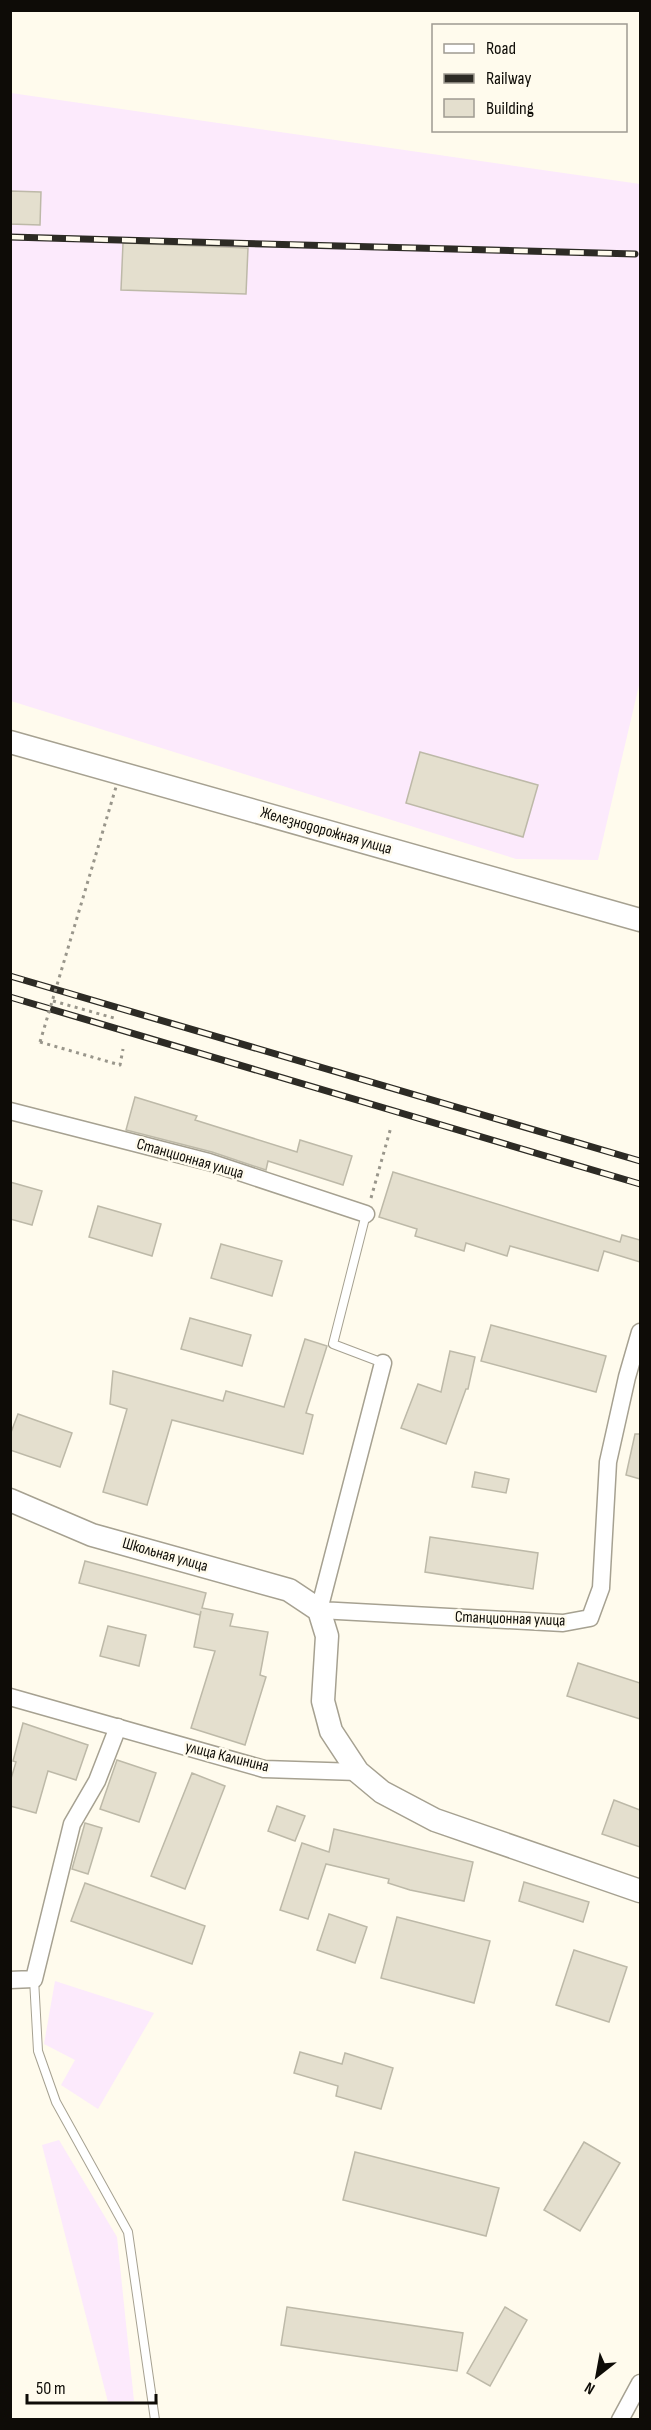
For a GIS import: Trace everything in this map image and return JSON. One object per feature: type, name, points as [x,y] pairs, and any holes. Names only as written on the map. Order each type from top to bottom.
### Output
[{"type":"main road","name":"Железнодорожная улица","points":[[10,742],[640,920]]},
{"type":"main road","name":"Школьная улица","points":[[10,1500],[92,1535],[289,1590],[318,1610]]},
{"type":"main road","points":[[318,1610],[327,1636],[323,1701],[331,1731],[358,1772],[382,1792],[435,1820],[640,1891]]},
{"type":"street","name":"Станционная улица","points":[[10,1111],[209,1162],[366,1214]]},
{"type":"street","name":"Станционная улица","points":[[318,1610],[563,1623],[590,1618],[601,1588],[608,1462],[627,1377],[640,1332]]},
{"type":"street","points":[[318,1610],[383,1363]]},
{"type":"street","name":"улица Калинина","points":[[10,1697],[264,1769],[358,1772]]},
{"type":"street","points":[[10,1980],[34,1979],[72,1824],[97,1781],[118,1727]]},
{"type":"street","points":[[620,2420],[640,2383]]},
{"type":"lane","points":[[366,1214],[333,1344],[383,1363]]},
{"type":"lane","points":[[34,1979],[38,2051],[56,2102],[128,2232],[155,2420]]},
{"type":"path","points":[[116,787],[40,1042],[120,1065],[123,1049]]},
{"type":"path","points":[[52,1001],[114,1018]]},
{"type":"path","points":[[366,1214],[391,1128]]},
{"type":"shaded area","points":[[11,93],[640,184],[640,681],[598,860],[516,859],[11,701]]},
{"type":"shaded area","points":[[55,1981],[154,2013],[98,2109],[61,2085],[75,2060],[44,2044]]},
{"type":"shaded area","points":[[59,2140],[117,2237],[134,2401],[108,2402],[42,2145]]},
{"type":"building","points":[[10,191],[41,192],[40,225],[10,224]]},
{"type":"building","points":[[123,243],[248,248],[246,294],[121,290]]},
{"type":"building","points":[[420,752],[538,785],[523,837],[406,803]]},
{"type":"building","points":[[135,1097],[197,1116],[195,1120],[297,1152],[300,1140],[352,1156],[343,1185],[268,1161],[266,1170],[212,1152],[126,1130]]},
{"type":"building","points":[[393,1172],[620,1242],[622,1235],[640,1240],[640,1262],[604,1251],[598,1271],[510,1246],[507,1256],[466,1243],[464,1251],[415,1236],[417,1229],[379,1217]]},
{"type":"building","points":[[10,1182],[42,1191],[32,1225],[10,1219]]},
{"type":"building","points":[[98,1206],[161,1224],[152,1256],[89,1237]]},
{"type":"building","points":[[221,1244],[282,1261],[272,1296],[211,1278]]},
{"type":"building","points":[[190,1318],[251,1335],[242,1366],[181,1349]]},
{"type":"building","points":[[491,1325],[606,1356],[596,1392],[481,1361]]},
{"type":"building","points":[[305,1339],[327,1346],[306,1413],[313,1415],[303,1454],[172,1420],[147,1505],[103,1492],[127,1409],[110,1404],[113,1371],[223,1401],[226,1391],[284,1407]]},
{"type":"building","points":[[450,1351],[475,1357],[468,1389],[466,1389],[446,1444],[401,1428],[418,1384],[441,1392]]},
{"type":"building","points":[[18,1414],[72,1433],[60,1467],[10,1450],[10,1435]]},
{"type":"building","points":[[635,1434],[640,1434],[640,1479],[626,1475]]},
{"type":"building","points":[[475,1472],[509,1479],[506,1493],[472,1487]]},
{"type":"building","points":[[430,1537],[538,1553],[533,1589],[425,1572]]},
{"type":"building","points":[[85,1561],[206,1593],[202,1608],[233,1614],[230,1626],[268,1632],[260,1675],[266,1677],[245,1745],[191,1728],[215,1651],[194,1647],[201,1611],[200,1615],[79,1583]]},
{"type":"building","points":[[108,1626],[146,1635],[139,1666],[100,1656]]},
{"type":"building","points":[[578,1663],[640,1683],[640,1719],[567,1696]]},
{"type":"building","points":[[23,1723],[88,1745],[76,1780],[48,1771],[36,1813],[10,1806],[10,1782],[16,1762],[13,1761]]},
{"type":"building","points":[[117,1760],[156,1773],[139,1822],[100,1809]]},
{"type":"building","points":[[192,1773],[225,1786],[185,1889],[151,1876]]},
{"type":"building","points":[[614,1800],[640,1810],[640,1847],[602,1834]]},
{"type":"building","points":[[277,1806],[305,1816],[295,1841],[268,1831]]},
{"type":"building","points":[[85,1823],[102,1828],[88,1874],[72,1869]]},
{"type":"building","points":[[334,1829],[473,1862],[464,1901],[410,1890],[388,1883],[389,1879],[326,1864],[308,1919],[280,1910],[302,1843],[329,1852]]},
{"type":"building","points":[[524,1882],[589,1902],[583,1922],[519,1901]]},
{"type":"building","points":[[85,1883],[205,1926],[192,1964],[71,1921]]},
{"type":"building","points":[[329,1914],[367,1927],[355,1963],[317,1950]]},
{"type":"building","points":[[397,1917],[490,1941],[474,2003],[381,1978]]},
{"type":"building","points":[[574,1950],[627,1967],[609,2022],[556,2005]]},
{"type":"building","points":[[300,2052],[342,2064],[345,2053],[393,2068],[381,2109],[336,2096],[338,2086],[294,2073]]},
{"type":"building","points":[[584,2142],[620,2163],[580,2231],[544,2210]]},
{"type":"building","points":[[355,2152],[499,2188],[486,2236],[343,2200]]},
{"type":"building","points":[[287,2307],[463,2333],[457,2371],[281,2345]]},
{"type":"building","points":[[505,2307],[527,2320],[490,2386],[467,2373]]},
{"type":"railway","points":[[10,237],[635,254]]},
{"type":"railway","points":[[10,976],[640,1161]]},
{"type":"railway","points":[[10,997],[640,1184]]}]
